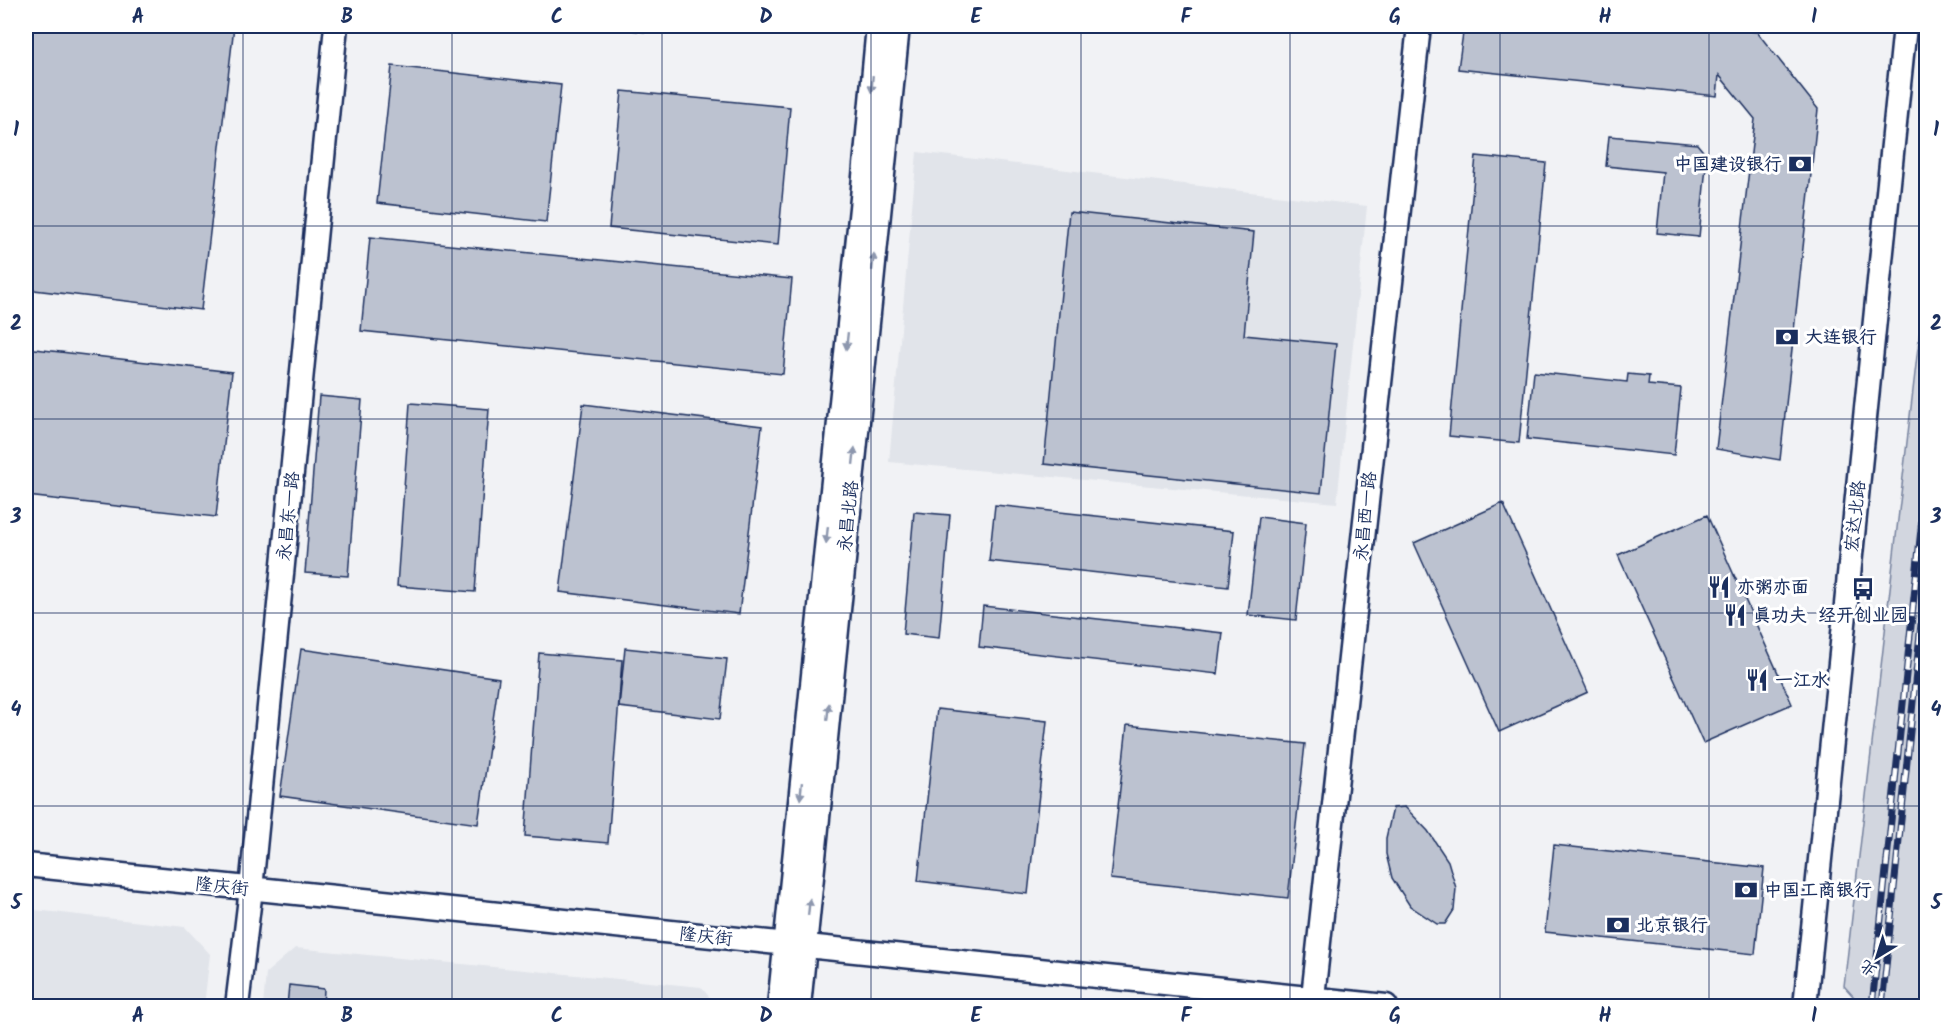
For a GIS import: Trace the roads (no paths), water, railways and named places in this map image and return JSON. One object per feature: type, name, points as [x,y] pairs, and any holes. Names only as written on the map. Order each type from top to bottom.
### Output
[{"type":"street","name":"永昌东一路","points":[[237,1006],[251,889],[336,26]]},
{"type":"street","name":"永昌北路","points":[[799,1006],[795,945],[878,26]]},
{"type":"street","name":"永昌北路","points":[[779,1006],[795,945],[898,26]]},
{"type":"street","name":"永昌西一路","points":[[1312,1003],[1419,26]]},
{"type":"street","name":"宏达北路","points":[[1805,1006],[1905,26]]},
{"type":"street","name":"隆庆街","points":[[26,865],[795,945],[1312,1003],[1386,1006]]},
{"type":"railway","points":[[1872,1006],[1926,480]]},
{"type":"railway","points":[[1882,1006],[1926,575]]},
{"type":"place","name":"中国建设银行","points":[[1800,164]]},
{"type":"place","name":"大连银行","points":[[1787,337]]},
{"type":"place","name":"亦粥亦面","points":[[1719,587]]},
{"type":"place","name":"经开创业园","points":[[1863,589]]},
{"type":"place","name":"真功夫","points":[[1735,615]]},
{"type":"place","name":"一江水","points":[[1757,680]]},
{"type":"place","name":"中国工商银行","points":[[1746,890]]},
{"type":"place","name":"北京银行","points":[[1618,925]]}]
